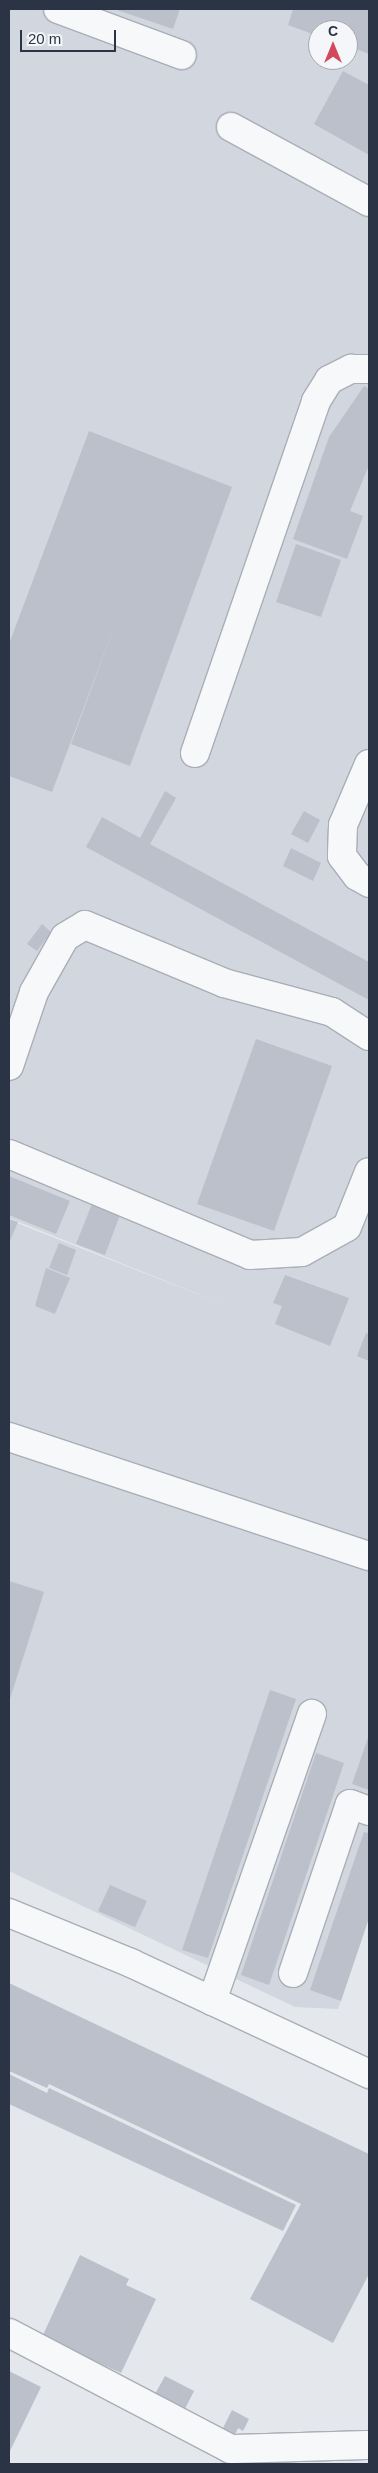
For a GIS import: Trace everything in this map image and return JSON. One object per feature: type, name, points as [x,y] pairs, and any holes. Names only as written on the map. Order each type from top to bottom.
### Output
[{"type":"street","points":[[58,9],[182,55]]},
{"type":"street","points":[[231,127],[369,202]]},
{"type":"street","points":[[195,753],[316,401],[329,380],[351,369],[369,369]]},
{"type":"street","points":[[369,764],[343,825],[342,856],[357,876],[369,883]]},
{"type":"street","points":[[9,1066],[34,992],[65,936],[86,925],[224,983],[332,1012],[369,1036]]},
{"type":"street","points":[[9,1154],[250,1255],[302,1252],[347,1227],[369,1172]]},
{"type":"street","points":[[9,1437],[369,1556]]},
{"type":"street","points":[[212,2001],[312,1714]]},
{"type":"street","points":[[293,1973],[350,1804],[369,1811]]},
{"type":"street","points":[[9,1913],[212,2001],[369,2074]]},
{"type":"street","points":[[9,2333],[231,2449],[339,2456],[369,2445]]},
{"type":"shaded area","points":[[9,9],[369,9],[369,1918],[338,2009],[295,2007],[9,1871],[9,1220],[233,1308],[9,1218]]},
{"type":"building","points":[[114,9],[180,9],[173,29]]},
{"type":"building","points":[[293,9],[369,9],[369,54],[358,50],[358,20],[308,20],[308,32],[288,25]]},
{"type":"building","points":[[343,71],[369,85],[369,155],[314,124]]},
{"type":"building","points":[[364,386],[369,389],[369,465],[350,511],[363,516],[347,559],[293,539],[329,437]]},
{"type":"building","points":[[89,431],[232,487],[130,766],[71,744],[118,616],[52,792],[9,776],[9,644]]},
{"type":"building","points":[[296,544],[341,560],[321,617],[276,602]]},
{"type":"building","points":[[165,791],[176,798],[150,844],[369,962],[369,1000],[86,847],[102,817],[140,838]]},
{"type":"building","points":[[304,811],[320,820],[308,843],[291,834]]},
{"type":"building","points":[[291,848],[321,863],[313,881],[283,866]]},
{"type":"building","points":[[42,924],[51,932],[37,951],[27,944]]},
{"type":"building","points":[[256,1039],[332,1066],[274,1231],[197,1204]]},
{"type":"building","points":[[9,1176],[70,1201],[56,1234],[9,1215]]},
{"type":"building","points":[[92,1204],[120,1215],[105,1255],[76,1244]]},
{"type":"building","points":[[9,1219],[18,1222],[9,1243]]},
{"type":"building","points":[[59,1243],[76,1250],[67,1275],[49,1268]]},
{"type":"building","points":[[46,1268],[70,1278],[55,1314],[35,1306]]},
{"type":"building","points":[[285,1275],[349,1298],[330,1346],[275,1324],[282,1306],[273,1303]]},
{"type":"building","points":[[366,1333],[369,1334],[369,1361],[357,1356]]},
{"type":"building","points":[[9,1581],[44,1592],[9,1702]]},
{"type":"building","points":[[270,1690],[296,1699],[208,1958],[182,1950]]},
{"type":"building","points":[[369,1735],[369,1790],[352,1784]]},
{"type":"building","points":[[316,1753],[344,1763],[269,1985],[241,1975]]},
{"type":"building","points":[[364,1832],[369,1833],[369,1918],[341,2001],[310,1990]]},
{"type":"building","points":[[110,1885],[147,1901],[135,1927],[98,1911]]},
{"type":"building","points":[[9,1983],[369,2154],[369,2274],[333,2343],[250,2299],[301,2204],[49,2084],[47,2088],[9,2071]]},
{"type":"building","points":[[9,2074],[47,2093],[49,2088],[296,2205],[283,2231],[9,2104]]},
{"type":"building","points":[[80,2255],[129,2279],[126,2285],[156,2299],[121,2373],[42,2337]]},
{"type":"building","points":[[9,2371],[41,2387],[9,2453]]},
{"type":"building","points":[[165,2376],[194,2391],[185,2409],[155,2394]]},
{"type":"building","points":[[232,2410],[249,2419],[243,2431],[238,2428],[235,2435],[223,2428]]}]
